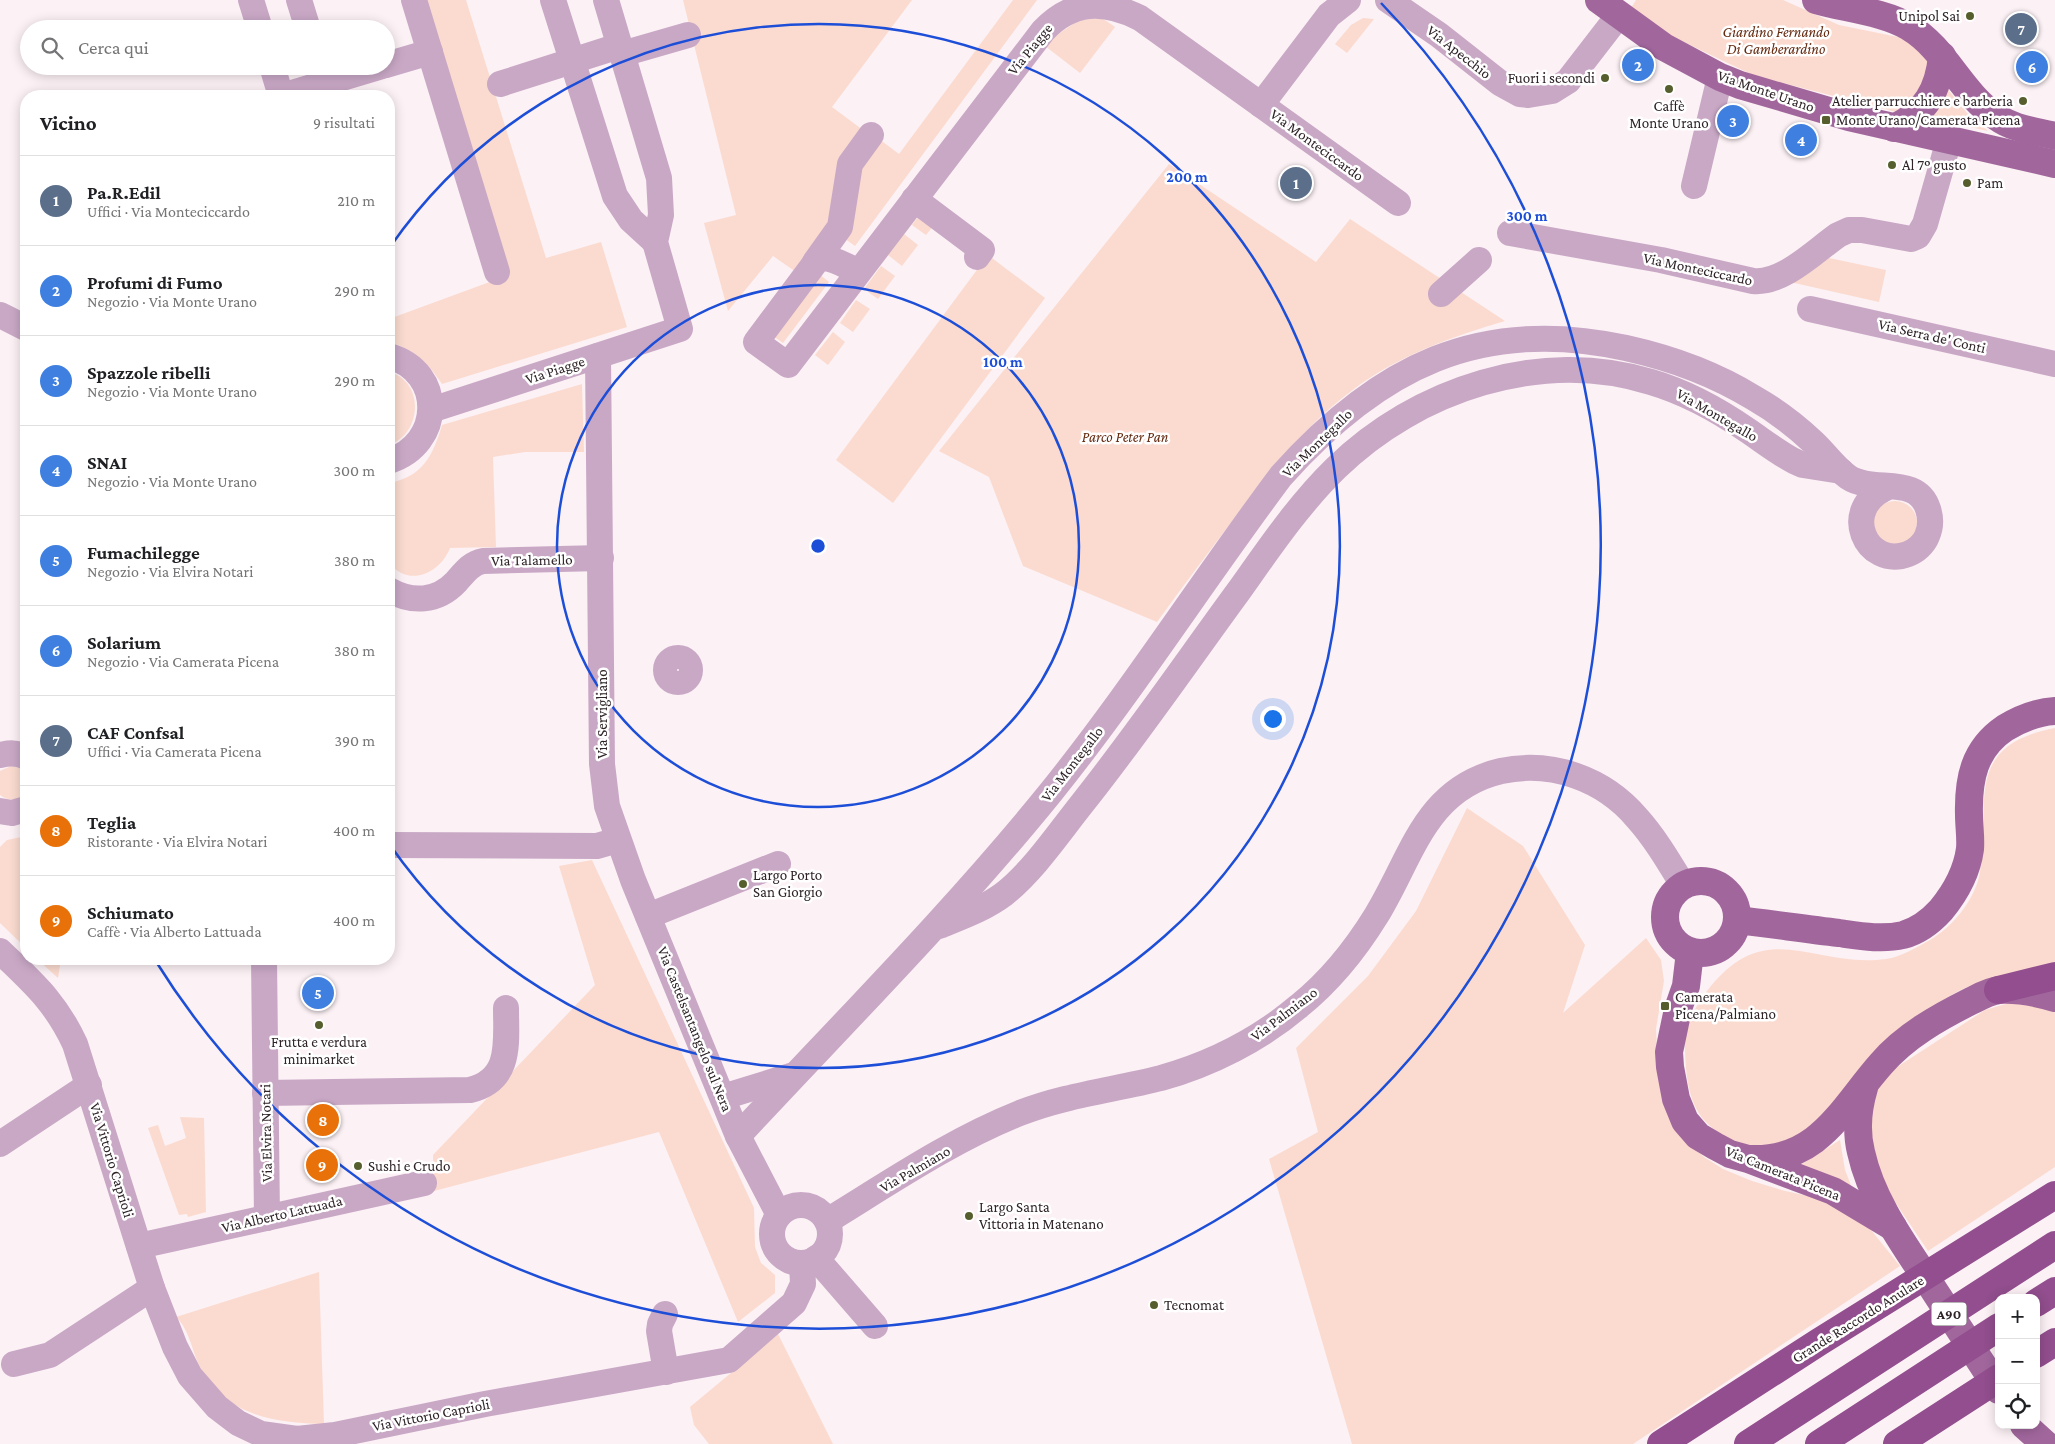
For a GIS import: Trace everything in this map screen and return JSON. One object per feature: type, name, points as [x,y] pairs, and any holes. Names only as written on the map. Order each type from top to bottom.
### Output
[{"type":"highway","points":[[1998,990],[2055,976]]},
{"type":"highway","name":"Grande Raccordo Anulare","points":[[1661,1444],[2055,1194]]},
{"type":"highway","name":"A90","points":[[1748,1444],[2055,1245]]},
{"type":"highway","points":[[2040,1300],[2055,1290]]},
{"type":"highway","name":"A90","points":[[1819,1444],[1995,1330]]},
{"type":"highway","points":[[2040,1351],[2055,1342]]},
{"type":"highway","points":[[1897,1444],[1995,1381]]},
{"type":"main road","points":[[1816,0],[1898,21],[1913,30],[1942,56],[1969,91],[1996,117],[2018,127],[2055,136]]},
{"type":"main road","name":"Via Monte Urano","points":[[1609,8],[1664,47],[1720,77],[1821,110],[1894,128]]},
{"type":"main road","points":[[1894,128],[1915,116],[1928,100],[1939,77],[1942,56]]},
{"type":"main road","points":[[1894,128],[2055,164]]},
{"type":"main road","points":[[1737,920],[1878,938],[1907,934],[1925,924],[1938,913],[1952,895],[1966,867],[1970,846],[1969,784],[1980,754],[1991,740],[2012,724],[2034,715],[2055,711]]},
{"type":"main road","points":[[1694,880],[1715,883],[1725,889],[1737,909],[1737,920],[1732,936],[1720,948],[1710,952],[1690,952],[1682,948],[1673,939],[1667,929],[1665,917],[1667,905],[1673,894],[1683,885],[1694,880]]},
{"type":"main road","name":"Via Camerata Picena","points":[[1690,952],[1686,986],[1678,1009],[1670,1052],[1670,1068],[1677,1106],[1684,1121],[1698,1136],[1730,1154],[1748,1158],[1833,1191],[1893,1227],[1995,1384]]},
{"type":"main road","points":[[1748,1158],[1766,1158],[1783,1154],[1815,1141],[1831,1127],[1890,1054],[1921,1030],[1958,1008],[1998,990],[2036,993],[2055,998]]},
{"type":"main road","points":[[1865,1084],[1860,1110],[1859,1136],[1861,1152],[1870,1182],[1893,1227]]},
{"type":"main road","points":[[2028,1429],[2045,1444]]},
{"type":"street","points":[[251,0],[257,20]]},
{"type":"street","points":[[299,0],[305,20]]},
{"type":"street","points":[[414,0],[497,272]]},
{"type":"street","points":[[552,0],[617,199],[631,220],[655,242],[661,215],[660,185],[606,0]]},
{"type":"street","points":[[1261,105],[1329,15],[1348,0]]},
{"type":"street","name":"Via Apecchio","points":[[1388,0],[1439,35],[1500,83],[1520,94],[1528,95],[1552,91],[1568,81],[1609,8]]},
{"type":"street","name":"Via Piagge","points":[[815,262],[756,342],[788,364],[1046,27],[1067,12],[1084,5],[1108,5],[1140,18],[1261,105]]},
{"type":"street","points":[[500,84],[572,61],[688,35]]},
{"type":"street","points":[[395,62],[430,52]]},
{"type":"street","points":[[275,75],[280,90]]},
{"type":"street","points":[[300,90],[349,75]]},
{"type":"street","points":[[1694,186],[1720,77]]},
{"type":"street","name":"Via Monteciccardo","points":[[1261,105],[1398,203]]},
{"type":"street","points":[[815,262],[840,227],[850,164],[871,135]]},
{"type":"street","name":"Via Monteciccardo","points":[[1510,233],[1661,260],[1764,282],[1780,276],[1838,235],[1849,230],[1862,230],[1907,240],[1918,236],[1925,224],[1949,140]]},
{"type":"street","points":[[914,199],[982,250],[977,257]]},
{"type":"street","name":"Via Piagge","points":[[430,410],[680,329],[655,242]]},
{"type":"street","points":[[815,262],[821,258],[828,259],[858,271]]},
{"type":"street","points":[[1441,294],[1479,260]]},
{"type":"street","name":"Via Serra de' Conti","points":[[1810,309],[2055,364]]},
{"type":"street","points":[[0,315],[20,325]]},
{"type":"street","name":"Via Montegallo","points":[[738,1136],[931,930],[1051,791],[1133,684],[1271,489],[1302,452],[1346,413],[1386,384],[1432,360],[1480,346],[1542,338],[1572,339],[1645,353],[1688,366],[1719,379],[1753,397],[1799,430],[1845,475],[1860,520],[1862,532],[1867,542],[1875,550],[1886,555],[1908,554],[1926,540],[1930,529],[1931,517],[1924,501],[1911,489],[1900,486],[1888,487],[1845,475],[1813,467],[1794,461],[1733,421],[1703,404],[1666,387],[1639,379],[1604,372],[1572,369],[1541,370],[1501,377],[1447,396],[1402,418],[1359,447],[1328,476],[1299,511],[1081,805],[1016,882],[982,908],[931,930]]},
{"type":"street","points":[[1639,379],[1645,353]]},
{"type":"street","name":"Via Servigliano","points":[[598,356],[594,559],[602,764],[607,806],[618,840]]},
{"type":"street","points":[[395,359],[408,364],[422,378],[430,397],[427,428],[420,440],[401,457],[395,459]]},
{"type":"street","points":[[1432,360],[1447,396]]},
{"type":"street","points":[[1860,520],[1868,500],[1877,492],[1888,487]]},
{"type":"street","points":[[1271,489],[1299,511]]},
{"type":"street","points":[[586,616],[594,559]]},
{"type":"street","name":"Via Talamello","points":[[395,593],[406,598],[421,600],[433,597],[449,588],[467,569],[480,561],[594,559]]},
{"type":"street","points":[[1133,684],[1159,701]]},
{"type":"street","name":"Via Palmiano","points":[[827,1221],[932,1158],[1021,1113],[1059,1100],[1151,1080],[1184,1070],[1230,1051],[1270,1028],[1316,991],[1353,950],[1384,902],[1422,830],[1436,810],[1458,791],[1484,777],[1506,770],[1542,768],[1571,774],[1596,784],[1612,794],[1636,816],[1683,885]]},
{"type":"street","points":[[395,845],[597,846],[618,840]]},
{"type":"street","name":"Via Castelsantangelo sul Nera","points":[[618,840],[738,1136],[779,1215]]},
{"type":"street","points":[[648,916],[778,864]]},
{"type":"street","name":"Via Vittorio Caprioli","points":[[0,951],[39,989],[60,1014],[78,1052],[152,1288],[169,1335],[182,1362],[207,1398],[238,1423],[261,1434],[297,1439],[335,1435],[485,1404],[729,1360],[794,1303],[803,1284],[809,1261]]},
{"type":"street","name":"Via Elvira Notari","points":[[264,965],[267,1218]]},
{"type":"street","points":[[265,1093],[470,1090],[480,1088],[494,1079],[505,1058],[506,1008]]},
{"type":"street","name":"Via Montegallo","points":[[723,1097],[795,1075]]},
{"type":"street","name":"Via Vittorio Caprioli","points":[[0,1144],[89,1085]]},
{"type":"street","name":"Via Alberto Lattuada","points":[[139,1246],[424,1183]]},
{"type":"street","points":[[795,1205],[805,1205],[822,1213],[827,1221],[830,1230],[826,1249],[809,1261],[792,1262],[784,1258],[777,1251],[773,1242],[772,1232],[774,1223],[786,1209],[795,1205]]},
{"type":"street","points":[[809,1261],[874,1326]]},
{"type":"street","points":[[14,1364],[50,1355],[152,1288]]},
{"type":"street","points":[[666,1314],[660,1324],[659,1331],[666,1372]]},
{"type":"street","points":[[2024,1429],[2027,1444]]},
{"type":"green space","points":[[424,0],[466,0],[546,258],[601,242],[627,327],[442,384],[426,363],[413,352],[395,344],[395,317],[506,276]]},
{"type":"green space","points":[[683,0],[912,0],[832,107],[863,130],[832,223],[796,272],[773,256],[728,311],[704,223],[736,215]]},
{"type":"green space","points":[[1013,0],[1037,0],[855,246],[841,236],[856,170],[879,139],[899,154]]},
{"type":"green space","name":"Giardino Fernando Di Gamberardino","points":[[1636,0],[1783,0],[1839,25],[1903,38],[1923,51],[1928,63],[1922,91],[1896,112],[1755,76],[1671,36],[1631,8]]},
{"type":"green space","points":[[1102,18],[1115,27],[1080,73],[1045,46],[1051,39],[1079,20]]},
{"type":"green space","points":[[1363,18],[1374,19],[1347,53],[1335,44],[1351,25]]},
{"type":"green space","points":[[1945,86],[1967,113],[1988,131],[1929,118]]},
{"type":"green space","name":"Parco Peter Pan","points":[[1169,164],[1316,262],[1350,219],[1505,321],[1426,348],[1389,366],[1338,401],[1310,427],[1272,470],[1157,622],[1023,566],[989,477],[939,451]]},
{"type":"green space","points":[[921,213],[935,224],[926,235],[912,225]]},
{"type":"green space","points":[[904,234],[918,245],[902,266],[888,255]]},
{"type":"green space","points":[[988,255],[1045,298],[893,503],[836,460]]},
{"type":"green space","points":[[1829,258],[1886,270],[1879,302],[1790,282]]},
{"type":"green space","points":[[881,266],[895,276],[878,299],[864,289]]},
{"type":"green space","points":[[819,274],[829,282],[783,343],[773,336]]},
{"type":"green space","points":[[856,300],[870,309],[853,332],[840,323]]},
{"type":"green space","points":[[833,332],[845,342],[828,365],[815,355]]},
{"type":"green space","points":[[395,374],[401,377],[409,386],[414,396],[415,408],[408,430],[395,442]]},
{"type":"green space","points":[[582,384],[584,452],[525,452],[493,457],[496,547],[450,548],[439,565],[431,571],[414,576],[395,569],[395,481],[410,476],[424,463],[435,446],[442,425]]},
{"type":"green space","points":[[1891,501],[1899,501],[1911,507],[1917,523],[1911,539],[1899,545],[1891,545],[1879,539],[1873,527],[1873,519],[1879,507]]},
{"type":"green space","points":[[2055,728],[2055,964],[1992,978],[1961,990],[1947,998],[1922,1017],[1861,1083],[1794,1142],[1752,1148],[1729,1139],[1709,1125],[1692,1100],[1687,1080],[1685,1050],[1688,1026],[1698,1004],[1707,991],[1729,968],[1750,955],[1770,950],[1791,950],[1860,960],[1886,959],[1909,951],[1938,935],[1954,921],[1967,904],[1979,877],[1983,852],[1986,784],[1992,766],[2004,750],[2024,737]]},
{"type":"green space","points":[[11,766],[20,768],[20,797],[14,800],[0,795],[0,771]]},
{"type":"green space","points":[[1467,808],[1523,846],[1585,945],[1563,1013],[1646,938],[1661,960],[1664,981],[1656,1029],[1658,1068],[1689,1142],[1704,1157],[1723,1169],[1752,1181],[1785,1191],[1832,1201],[1867,1225],[1900,1266],[1633,1444],[1352,1444],[1269,1159],[1318,1132],[1296,1048],[1368,976],[1416,911]]},
{"type":"green space","points":[[20,837],[20,942],[0,923],[0,847],[7,840]]},
{"type":"green space","points":[[592,860],[754,1208],[755,1247],[761,1263],[775,1275],[775,1293],[738,1322],[659,1132],[434,1191],[433,1155],[595,985],[559,866]]},
{"type":"green space","points":[[44,965],[60,965],[58,978]]},
{"type":"green space","points":[[2009,1003],[2024,1003],[2055,1009],[2055,1167],[1928,1251],[1883,1184],[1868,1126],[1877,1087],[1894,1069],[1985,1010]]},
{"type":"green space","points":[[180,1117],[204,1118],[206,1212],[188,1217],[187,1214],[179,1215],[148,1128],[158,1125],[165,1146],[186,1138]]},
{"type":"green space","points":[[1840,1140],[1845,1170],[1852,1188],[1794,1169]]},
{"type":"green space","points":[[319,1272],[324,1424],[269,1418],[252,1413],[236,1405],[209,1382],[199,1365],[184,1327],[176,1317]]},
{"type":"green space","points":[[778,1334],[833,1444],[709,1444],[694,1425],[690,1407]]},
{"type":"place","name":"Unipol Sai","points":[[1970,16]]},
{"type":"place","name":"CAF Confsal","points":[[2021,29]]},
{"type":"place","name":"Profumi di Fumo","points":[[1638,65]]},
{"type":"place","name":"Solarium","points":[[2032,67]]},
{"type":"place","name":"Fuori i secondi","points":[[1605,78]]},
{"type":"place","name":"Caffè Monte Urano","points":[[1669,89]]},
{"type":"place","name":"Atelier parrucchiere e barberia","points":[[2023,101]]},
{"type":"place","name":"Monte Urano/Camerata Picena","points":[[1826,120]]},
{"type":"place","name":"Spazzole ribelli","points":[[1733,121]]},
{"type":"place","name":"SNAI","points":[[1801,140]]},
{"type":"place","name":"Al 7º gusto","points":[[1892,165]]},
{"type":"place","name":"Pa.R.Edil","points":[[1296,183]]},
{"type":"place","name":"Pam","points":[[1967,183]]},
{"type":"place","name":"Largo Porto San Giorgio","points":[[743,884]]},
{"type":"place","name":"Fumachilegge","points":[[318,993]]},
{"type":"place","name":"Camerata Picena/Palmiano","points":[[1665,1006]]},
{"type":"place","name":"Frutta e verdura minimarket","points":[[319,1025]]},
{"type":"place","name":"Teglia","points":[[323,1120]]},
{"type":"place","name":"Schiumato","points":[[322,1165]]},
{"type":"place","name":"Sushi e Crudo","points":[[358,1166]]},
{"type":"place","name":"Largo Santa Vittoria in Matenano","points":[[969,1216]]},
{"type":"place","name":"Tecnomat","points":[[1154,1305]]}]
